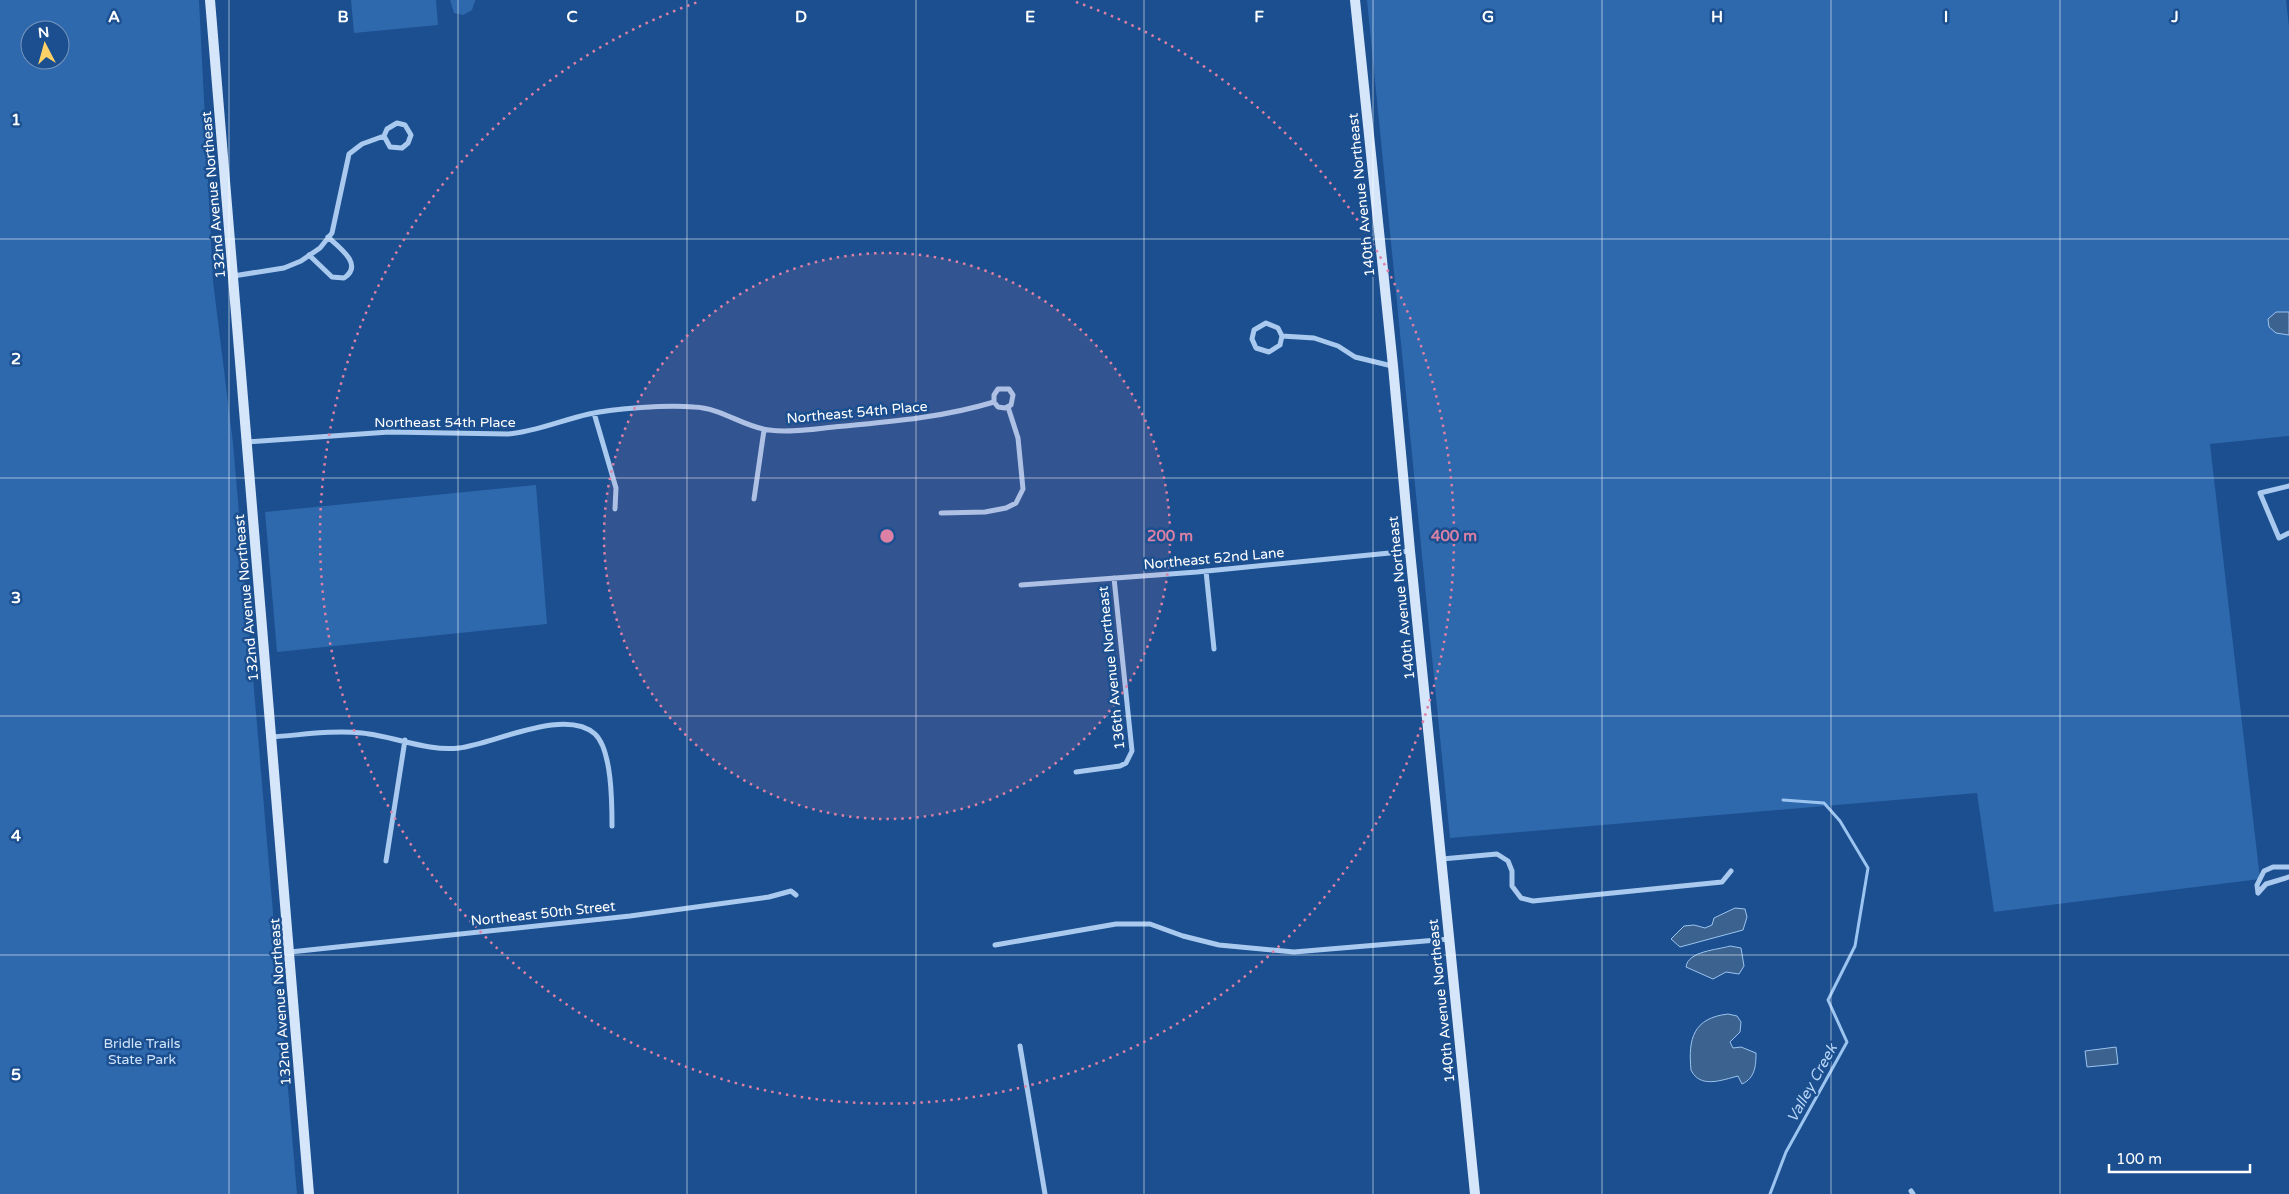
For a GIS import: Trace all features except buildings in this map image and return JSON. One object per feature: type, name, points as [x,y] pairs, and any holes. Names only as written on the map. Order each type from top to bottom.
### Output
[{"type":"street","name":"132nd Avenue Northeast","points":[[210,0],[309,1194]]},
{"type":"street","name":"140th Avenue Northeast","points":[[1355,0],[1475,1194]]},
{"type":"street","points":[[233,276],[284,268],[320,248],[332,233],[348,154],[362,144],[384,136],[389,126],[397,123],[405,125],[411,135],[408,143],[398,149],[387,144],[384,136]]},
{"type":"street","points":[[309,255],[332,277],[344,278],[349,275],[352,269],[352,262],[328,238]]},
{"type":"street","points":[[1266,323],[1278,328],[1282,336],[1277,348],[1269,352],[1256,348],[1252,339],[1257,327],[1266,323]]},
{"type":"street","points":[[1282,336],[1314,338],[1338,346],[1355,357],[1393,366]]},
{"type":"street","name":"Northeast 54th Place","points":[[247,442],[369,433],[522,433],[594,413],[694,407],[716,410],[764,430],[787,431],[927,418],[961,412],[994,402],[994,395],[998,389],[1009,389],[1014,398],[1008,407]]},
{"type":"street","points":[[941,513],[985,512],[1006,508],[1016,503],[1023,489],[1018,438],[1008,407],[998,407],[994,402]]},
{"type":"street","points":[[594,413],[616,488],[615,509]]},
{"type":"street","points":[[754,499],[764,430]]},
{"type":"street","points":[[2289,486],[2260,493],[2279,538],[2289,533]]},
{"type":"street","name":"Northeast 52nd Lane","points":[[1021,585],[1206,571],[1410,550]]},
{"type":"street","points":[[1206,571],[1214,648]]},
{"type":"street","name":"136th Avenue Northeast","points":[[1076,772],[1120,766],[1126,763],[1132,751],[1114,578]]},
{"type":"street","points":[[271,737],[320,732],[362,733],[405,740],[438,749],[459,748],[549,726],[568,725],[583,727],[595,734],[602,745],[608,768],[612,799],[612,826]]},
{"type":"street","points":[[386,861],[405,740]]},
{"type":"street","points":[[1441,859],[1497,854],[1508,861],[1512,871],[1512,886],[1521,898],[1533,901],[1722,882],[1731,871]]},
{"type":"street","points":[[2289,867],[2273,867],[2264,871],[2257,885],[2258,893],[2266,884],[2289,877]]},
{"type":"street","name":"Northeast 50th Street","points":[[290,952],[630,916],[769,897],[791,891],[796,895]]},
{"type":"street","points":[[995,945],[1116,924],[1150,924],[1183,936],[1219,945],[1294,952],[1449,939]]},
{"type":"street","points":[[1020,1046],[1045,1194]]},
{"type":"green space","name":"Bridle Trails State Park","points":[[0,0],[199,0],[213,281],[233,443],[297,1194],[0,1194]]},
{"type":"green space","points":[[351,0],[436,0],[438,25],[354,33]]},
{"type":"green space","points":[[450,0],[475,1],[472,10],[463,15],[454,13]]},
{"type":"green space","points":[[1367,0],[2286,0],[2289,27],[2289,436],[2210,444],[2260,879],[1994,912],[1977,793],[1450,838]]},
{"type":"green space","points":[[536,485],[547,624],[277,652],[265,512]]},
{"type":"shaded area","points":[[2276,312],[2289,312],[2289,335],[2276,333],[2269,327],[2268,319]]},
{"type":"shaded area","points":[[1735,908],[1745,909],[1747,917],[1743,930],[1680,947],[1671,939],[1684,926],[1694,925],[1705,928],[1712,925],[1714,918]]},
{"type":"shaded area","points":[[1730,946],[1741,948],[1744,966],[1739,974],[1726,972],[1713,979],[1686,967],[1688,962],[1697,954]]},
{"type":"shaded area","points":[[1728,1014],[1737,1016],[1741,1022],[1740,1032],[1730,1042],[1733,1048],[1741,1047],[1756,1053],[1755,1067],[1752,1075],[1742,1084],[1738,1076],[1712,1082],[1700,1080],[1691,1070],[1691,1049],[1695,1032],[1707,1020]]},
{"type":"shaded area","points":[[2116,1047],[2118,1064],[2087,1067],[2085,1051]]},
{"type":"waterway","name":"Valley Creek","points":[[1770,1194],[1786,1152],[1847,1042],[1828,1000],[1855,946],[1868,868],[1840,821],[1824,803],[1783,800]]}]
